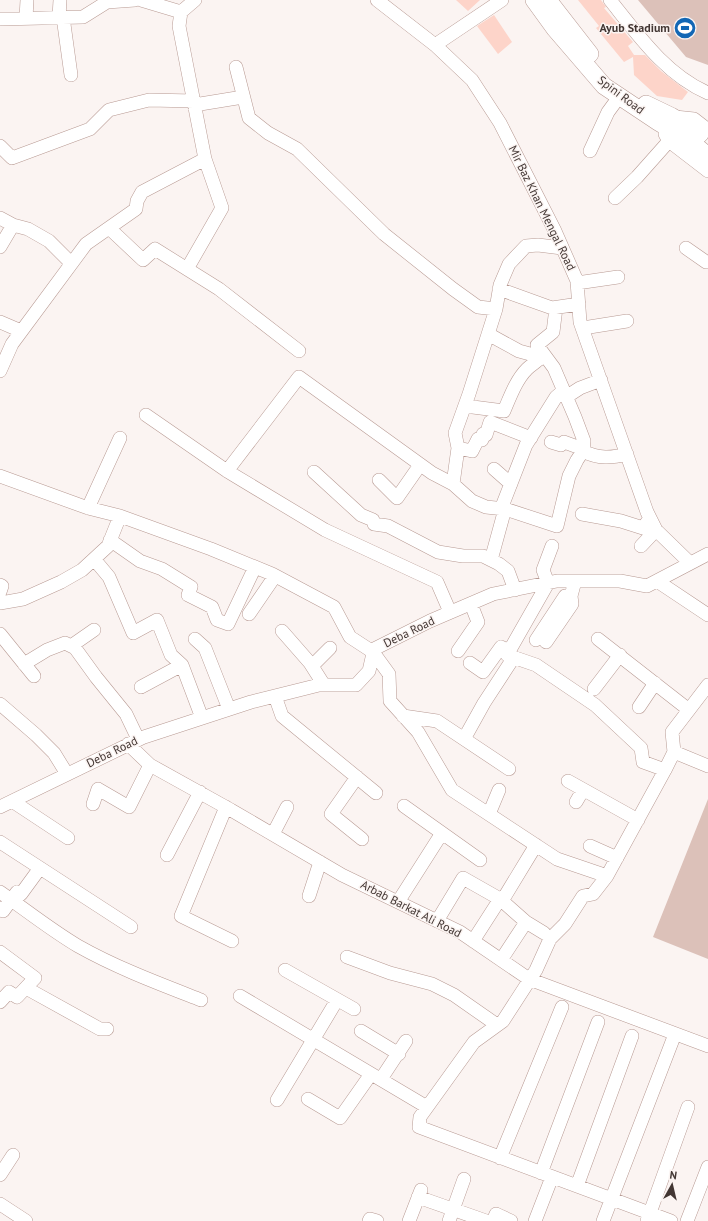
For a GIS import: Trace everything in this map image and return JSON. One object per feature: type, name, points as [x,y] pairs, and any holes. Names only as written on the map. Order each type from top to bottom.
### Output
[{"type":"main road","name":"Spini Road","points":[[534,0],[554,28],[604,86],[619,96],[708,141]]},
{"type":"main road","name":"Spini Road","points":[[548,0],[604,72],[629,93],[651,107],[708,156]]},
{"type":"street","points":[[26,18],[27,0]]},
{"type":"street","points":[[60,0],[61,17],[71,75]]},
{"type":"street","points":[[0,19],[83,17],[107,2],[135,0]]},
{"type":"street","points":[[140,0],[181,12]]},
{"type":"street","points":[[187,269],[222,208],[205,158],[179,26],[181,12],[195,0]]},
{"type":"street","name":"Mir Baz Khan Mengal Road","points":[[377,0],[435,45],[472,80],[500,123],[562,248],[577,284],[580,333],[601,380],[650,518],[656,530],[690,563]]},
{"type":"street","points":[[435,45],[502,0]]},
{"type":"street","points":[[610,0],[662,62],[692,86],[708,93]]},
{"type":"street","points":[[236,67],[249,118],[268,133],[297,149],[384,234],[453,289],[478,307],[496,309]]},
{"type":"street","points":[[590,151],[608,112],[619,96]]},
{"type":"street","points":[[0,146],[12,158],[90,129],[109,110],[149,100],[194,103],[243,97]]},
{"type":"street","points":[[708,130],[694,119],[665,119],[669,141],[708,171]]},
{"type":"street","points":[[615,198],[637,177],[669,141]]},
{"type":"street","points":[[0,371],[4,350],[12,344],[86,244],[136,209],[137,201],[142,192],[205,158]]},
{"type":"street","points":[[0,218],[13,225],[28,229],[49,241],[71,263]]},
{"type":"street","points":[[0,247],[13,225]]},
{"type":"street","points":[[109,228],[143,260],[156,249],[219,289],[299,351]]},
{"type":"street","points":[[453,484],[458,448],[455,433],[496,309],[499,289],[509,264],[526,246],[538,245],[562,248]]},
{"type":"street","points":[[686,248],[708,262]]},
{"type":"street","points":[[577,284],[618,277]]},
{"type":"street","points":[[499,289],[552,308],[579,304]]},
{"type":"street","points":[[227,471],[299,377],[420,465],[453,484],[472,501],[486,507],[503,509],[557,526],[569,476],[576,460],[583,450],[584,441],[554,368],[542,356],[537,345],[553,332],[556,308]]},
{"type":"street","points":[[580,333],[626,321]]},
{"type":"street","points":[[0,322],[21,331]]},
{"type":"street","points":[[488,334],[519,351],[542,356]]},
{"type":"street","points":[[465,406],[504,411],[518,381],[526,370],[542,356]]},
{"type":"street","points":[[491,560],[503,509],[526,446],[556,397],[601,380]]},
{"type":"street","points":[[146,415],[227,471],[325,530],[437,582],[450,612]]},
{"type":"street","points":[[458,448],[472,451],[478,439],[482,440],[483,434],[486,435],[490,422],[531,438]]},
{"type":"street","points":[[88,508],[120,438]]},
{"type":"street","points":[[552,442],[561,445],[564,442],[583,450],[592,456],[613,458],[627,454]]},
{"type":"street","points":[[379,480],[398,498],[420,465]]},
{"type":"street","points":[[494,469],[511,484]]},
{"type":"street","points":[[314,472],[361,515],[373,520],[374,524],[388,526],[438,552],[463,556],[483,556],[500,564],[508,571],[515,590]]},
{"type":"street","points":[[0,476],[88,508],[120,516],[211,549],[275,576],[334,607],[350,637],[373,652],[389,674],[390,701],[418,732],[452,790],[557,859],[607,876]]},
{"type":"street","points":[[582,514],[621,521],[643,528],[650,518]]},
{"type":"street","points":[[0,604],[23,600],[82,570],[108,546],[120,516]]},
{"type":"street","points":[[640,546],[656,530]]},
{"type":"street","points":[[110,540],[140,561],[162,569],[191,586],[188,595],[212,607],[217,620],[228,624],[255,567]]},
{"type":"street","points":[[464,739],[512,654],[548,583],[543,570],[552,546]]},
{"type":"street","name":"Deba Road","points":[[0,808],[133,742],[202,718],[275,696],[319,685],[356,685],[369,671],[374,649],[430,620],[493,594],[557,581],[620,581],[647,586],[708,554]]},
{"type":"street","points":[[94,559],[109,577],[133,633],[157,620],[171,655],[182,665],[202,718]]},
{"type":"street","points":[[249,614],[275,576]]},
{"type":"street","points":[[541,641],[572,604],[571,596],[575,581]]},
{"type":"street","points":[[657,581],[708,616]]},
{"type":"street","points":[[0,585],[2,586],[0,592]]},
{"type":"street","points":[[458,651],[478,622],[470,604]]},
{"type":"street","points":[[71,646],[94,630]]},
{"type":"street","points":[[282,631],[312,666],[324,685]]},
{"type":"street","points":[[0,634],[34,676]]},
{"type":"street","points":[[598,638],[689,710]]},
{"type":"street","points":[[195,640],[205,648],[229,709]]},
{"type":"street","points":[[24,664],[47,650],[65,643],[75,648],[126,714],[133,742]]},
{"type":"street","points":[[470,663],[483,672],[501,647],[536,665],[595,706],[641,748],[643,762],[665,770]]},
{"type":"street","points":[[312,666],[330,648]]},
{"type":"street","points":[[594,689],[620,655]]},
{"type":"street","points":[[141,687],[182,665]]},
{"type":"street","points":[[639,707],[655,683]]},
{"type":"street","points":[[670,1221],[648,1217],[611,1199],[419,1127],[420,1117],[474,1042],[503,1021],[536,970],[550,939],[565,924],[582,896],[593,894],[607,876],[674,752],[672,732],[708,685]]},
{"type":"street","points":[[275,696],[282,716],[376,793]]},
{"type":"street","points":[[0,704],[36,735],[54,754],[67,774]]},
{"type":"street","points":[[403,716],[437,721],[509,769]]},
{"type":"street","name":"Arbab Barkat Ali Road","points":[[133,742],[150,765],[200,792],[342,875],[460,932],[529,979],[708,1046]]},
{"type":"street","points":[[674,752],[708,766]]},
{"type":"street","points":[[93,804],[98,789],[129,806],[150,765]]},
{"type":"street","points":[[357,777],[331,814],[362,839]]},
{"type":"street","points":[[568,781],[638,820]]},
{"type":"street","points":[[490,814],[499,790]]},
{"type":"street","points":[[576,802],[583,790]]},
{"type":"street","points":[[167,855],[200,792]]},
{"type":"street","points":[[12,802],[68,838]]},
{"type":"street","points":[[404,806],[480,860]]},
{"type":"street","points":[[226,807],[181,916],[232,942]]},
{"type":"street","points":[[273,834],[287,807]]},
{"type":"street","points":[[398,902],[442,833]]},
{"type":"street","points":[[0,842],[131,927]]},
{"type":"street","points":[[473,941],[536,845]]},
{"type":"street","points":[[590,846],[617,858]]},
{"type":"street","points":[[309,896],[320,862]]},
{"type":"street","points":[[0,908],[3,911],[17,892],[21,894],[40,868]]},
{"type":"street","points":[[437,921],[463,878],[501,900],[526,922],[544,933]]},
{"type":"street","points":[[0,892],[78,946],[138,975],[201,1000]]},
{"type":"street","points":[[501,960],[526,922]]},
{"type":"street","points":[[0,952],[35,978],[17,997],[9,992],[0,1002]]},
{"type":"street","points":[[347,957],[390,973],[432,984],[454,995],[497,1025]]},
{"type":"street","points":[[285,970],[354,1009]]},
{"type":"street","points":[[26,988],[100,1029],[108,1029]]},
{"type":"street","points":[[240,996],[427,1107]]},
{"type":"street","points":[[277,1100],[337,1000]]},
{"type":"street","points":[[500,1158],[562,1007]]},
{"type":"street","points":[[535,1221],[547,1175],[598,1022]]},
{"type":"street","points":[[361,1031],[399,1054]]},
{"type":"street","points":[[603,1221],[675,1034]]},
{"type":"street","points":[[577,1186],[632,1036]]},
{"type":"street","points":[[308,1099],[340,1118],[376,1077],[399,1054],[406,1041]]},
{"type":"street","points":[[648,1217],[688,1107]]},
{"type":"street","points":[[0,1175],[13,1155]]},
{"type":"street","points":[[687,1221],[708,1167]]},
{"type":"street","points":[[451,1215],[464,1179]]},
{"type":"street","points":[[409,1221],[419,1194],[451,1215],[486,1221]]},
{"type":"street","points":[[0,1204],[17,1219]]},
{"type":"street","points":[[493,1221],[496,1214],[511,1221]]},
{"type":"street","points":[[369,1221],[370,1219],[377,1221]]},
{"type":"shaded area","name":"Ayub Stadium","points":[[638,0],[708,0],[708,65],[686,57]]},
{"type":"shaded area","points":[[708,799],[708,959],[653,937]]},
{"type":"building","points":[[456,0],[480,0],[468,11]]},
{"type":"building","points":[[578,0],[601,0],[606,7],[604,8],[633,42],[628,46],[634,55],[645,55],[661,71],[688,92],[682,100],[657,96],[634,75],[633,57],[624,62],[596,28],[599,26]]},
{"type":"building","points":[[494,15],[512,42],[498,54],[477,26]]},
{"type":"place","name":"Ayub Stadium","points":[[685,28]]}]
